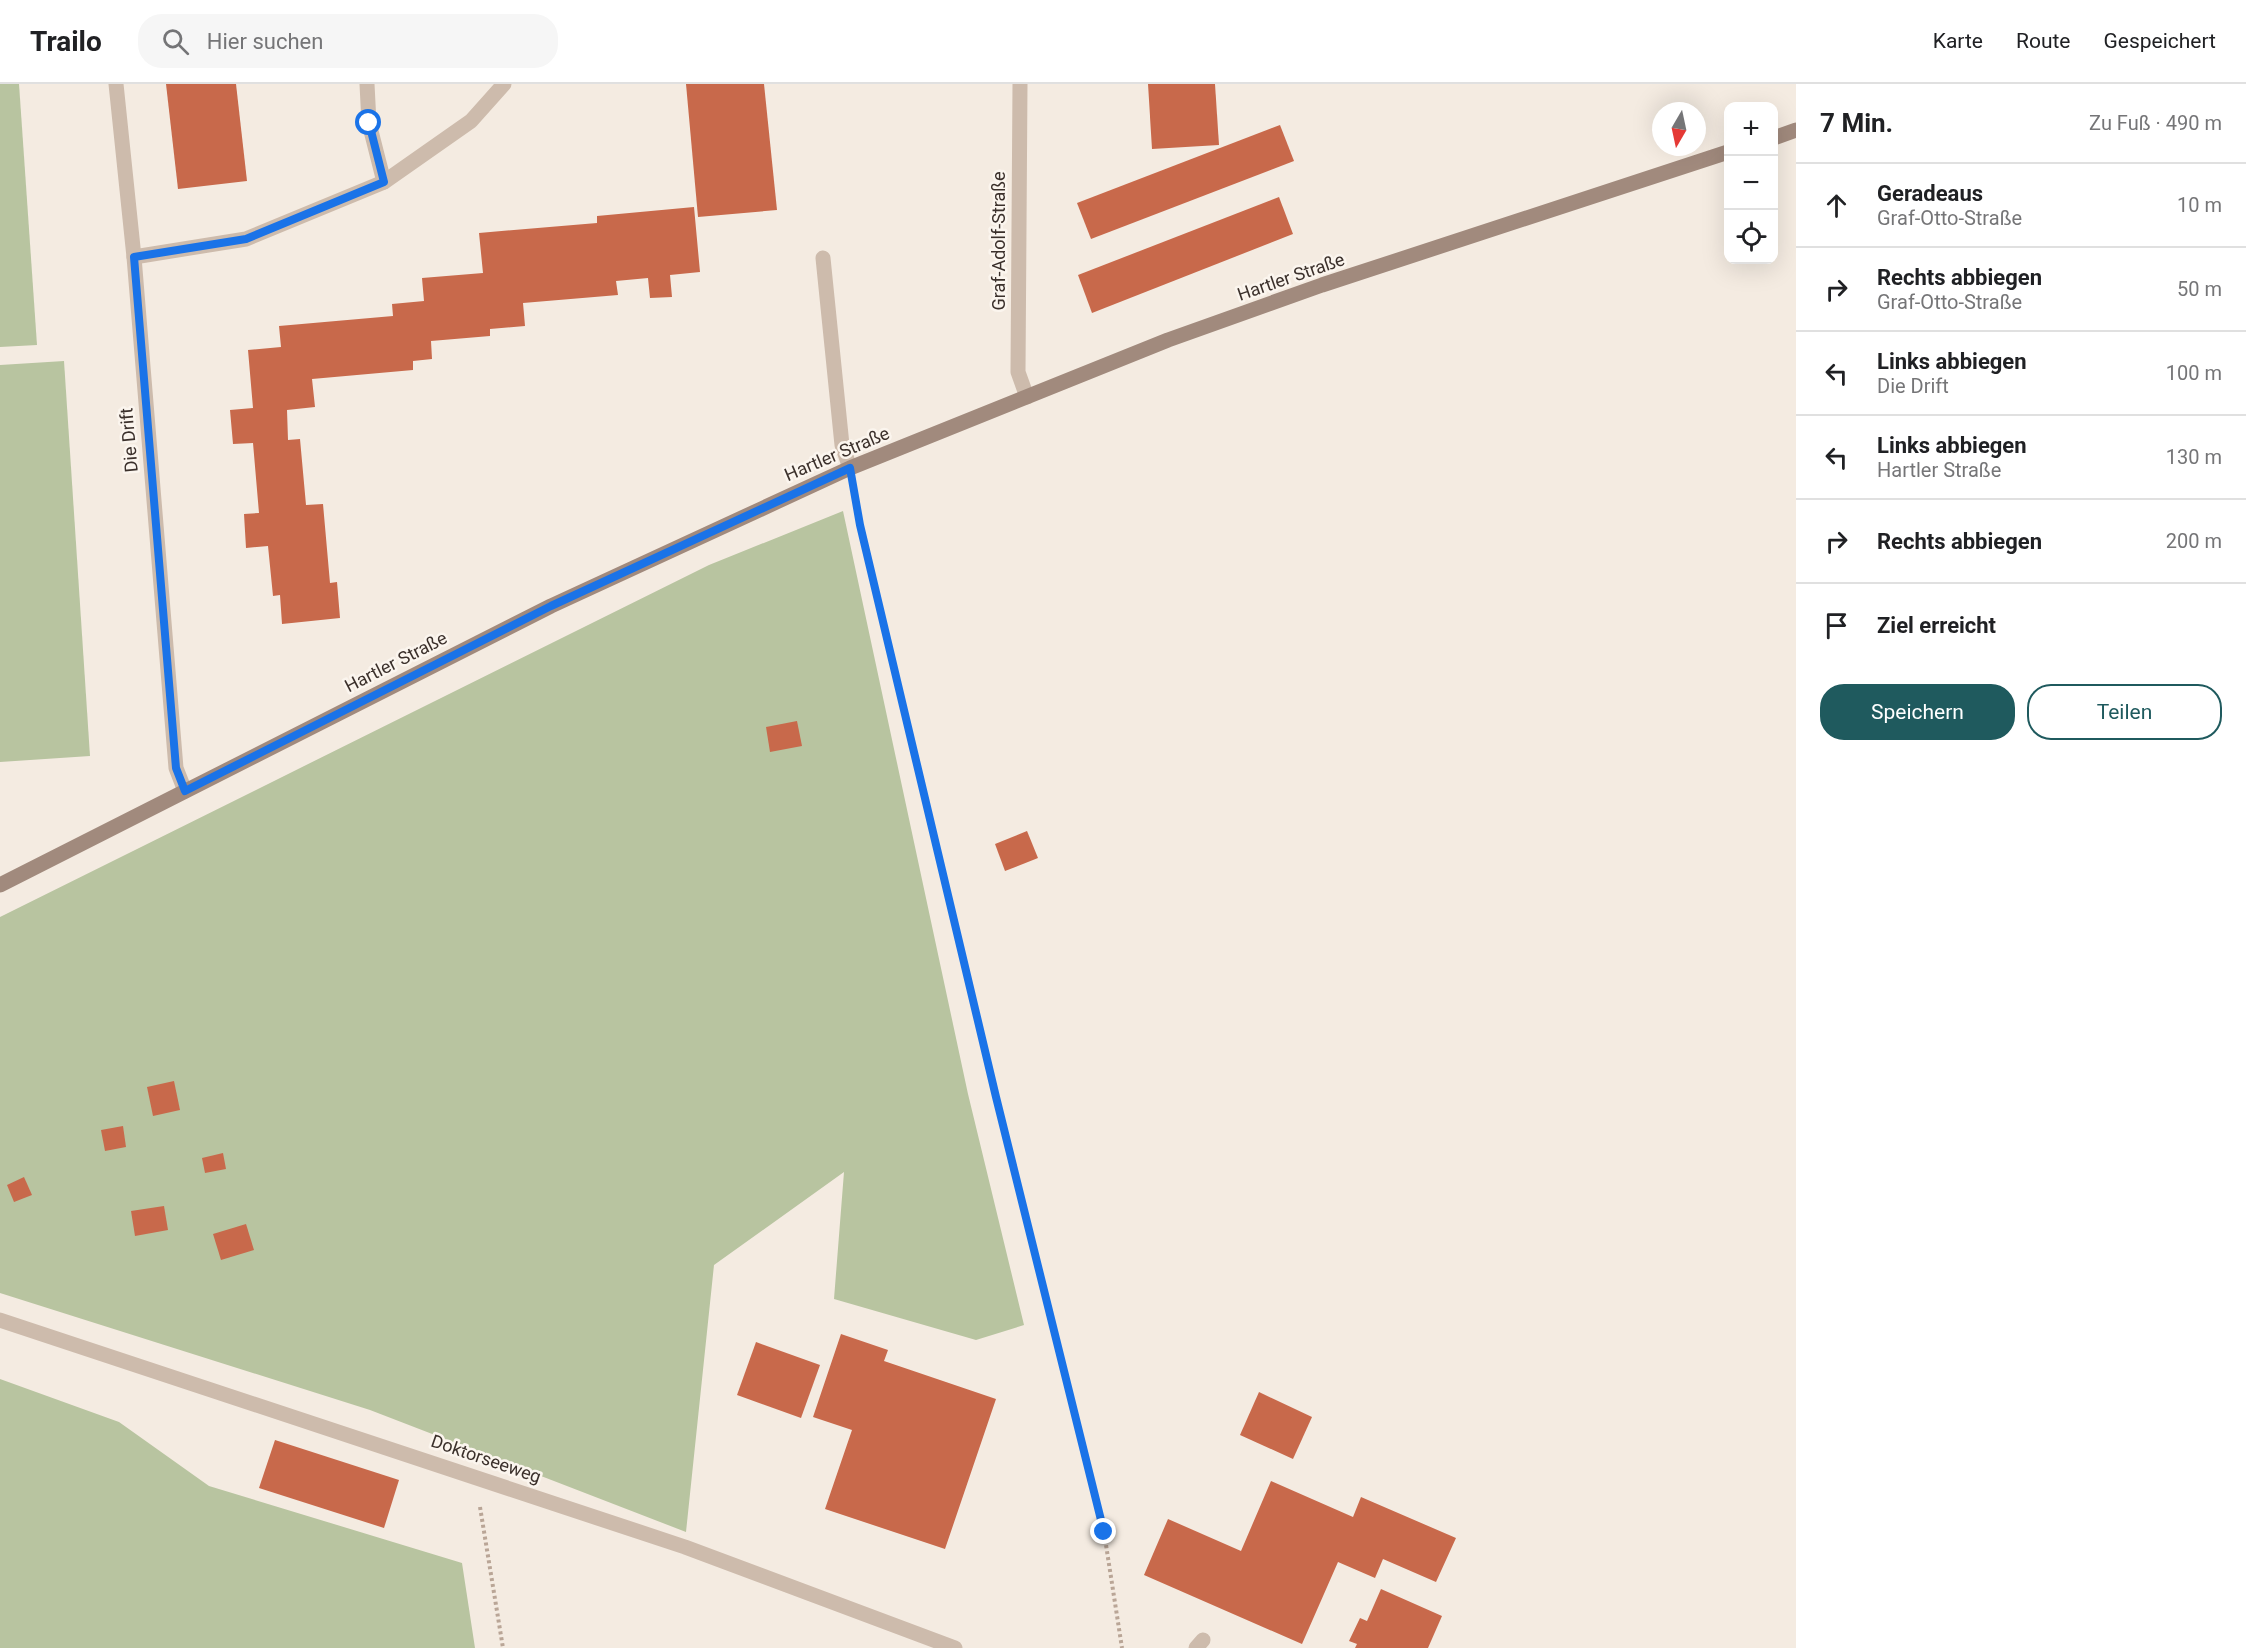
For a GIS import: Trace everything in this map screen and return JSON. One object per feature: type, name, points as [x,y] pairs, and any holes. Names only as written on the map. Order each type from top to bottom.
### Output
[{"type":"main road","points":[[1778,136],[1796,130]]},
{"type":"main road","name":"Hartler Straße","points":[[0,885],[551,606],[850,468],[1168,340],[1322,285],[1724,154]]},
{"type":"street","name":"Die Drift","points":[[116,84],[134,257],[176,768],[185,791]]},
{"type":"street","points":[[367,84],[369,123],[384,182]]},
{"type":"street","points":[[134,257],[246,239],[384,182],[471,122],[504,84]]},
{"type":"street","name":"Graf-Adolf-Straße","points":[[1020,84],[1018,372],[1027,398]]},
{"type":"street","points":[[823,258],[842,444],[850,468]]},
{"type":"street","name":"Doktorseeweg","points":[[0,1320],[685,1547],[955,1648]]},
{"type":"path","points":[[850,468],[860,525],[996,1097],[1104,1532],[1122,1648]]},
{"type":"path","points":[[476,1476],[484,1540],[503,1648]]},
{"type":"green space","points":[[0,84],[19,84],[37,345],[0,347]]},
{"type":"green space","points":[[64,361],[90,756],[0,762],[0,365]]},
{"type":"green space","points":[[843,511],[968,1094],[1024,1325],[976,1340],[834,1299],[844,1172],[714,1265],[686,1532],[370,1410],[0,1293],[0,917],[709,565]]},
{"type":"green space","points":[[0,1379],[119,1422],[209,1486],[462,1563],[475,1648],[0,1648]]},
{"type":"building","points":[[166,84],[236,84],[247,181],[178,189]]},
{"type":"building","points":[[686,84],[764,84],[777,210],[698,217]]},
{"type":"building","points":[[1148,84],[1215,84],[1219,145],[1152,149]]},
{"type":"building","points":[[1280,125],[1294,161],[1091,239],[1077,203]]},
{"type":"building","points":[[1279,197],[1293,234],[1092,313],[1078,275]]},
{"type":"building","points":[[694,207],[700,272],[670,275],[672,297],[650,298],[648,278],[616,281],[618,295],[523,303],[525,326],[490,329],[490,336],[431,341],[432,359],[413,361],[413,370],[312,379],[315,407],[287,410],[288,440],[300,439],[306,505],[323,504],[330,583],[337,582],[340,618],[282,624],[280,595],[273,596],[268,546],[246,548],[244,514],[259,513],[253,443],[233,444],[230,410],[253,408],[248,350],[281,347],[279,326],[393,316],[392,304],[424,301],[422,278],[483,273],[479,233],[597,223],[597,216]]},
{"type":"building","points":[[797,721],[802,746],[770,752],[766,727]]},
{"type":"building","points":[[1027,831],[1038,858],[1005,871],[995,844]]},
{"type":"building","points":[[174,1081],[180,1110],[153,1116],[147,1087]]},
{"type":"building","points":[[123,1126],[126,1147],[105,1151],[101,1130]]},
{"type":"building","points":[[223,1153],[226,1169],[205,1173],[202,1158]]},
{"type":"building","points":[[24,1177],[32,1195],[14,1202],[7,1185]]},
{"type":"building","points":[[164,1206],[168,1230],[135,1236],[131,1211]]},
{"type":"building","points":[[246,1224],[254,1250],[221,1260],[213,1234]]},
{"type":"building","points":[[841,1334],[888,1350],[884,1361],[996,1399],[945,1549],[825,1509],[852,1430],[813,1417]]},
{"type":"building","points":[[756,1342],[820,1365],[801,1418],[737,1395]]},
{"type":"building","points":[[1259,1392],[1312,1417],[1293,1459],[1240,1435]]},
{"type":"building","points":[[275,1440],[399,1480],[384,1528],[259,1488]]},
{"type":"building","points":[[1271,1481],[1353,1517],[1361,1497],[1456,1538],[1436,1582],[1383,1559],[1375,1578],[1338,1562],[1302,1644],[1144,1575],[1168,1519],[1241,1551]]},
{"type":"building","points":[[1381,1589],[1442,1616],[1428,1648],[1355,1648],[1357,1644],[1349,1641],[1360,1618],[1367,1621]]},
{"type":"route","points":[[369,123],[384,182],[246,239],[134,257],[176,768],[185,791],[551,606],[850,468],[860,525],[996,1097],[1104,1532]]}]
